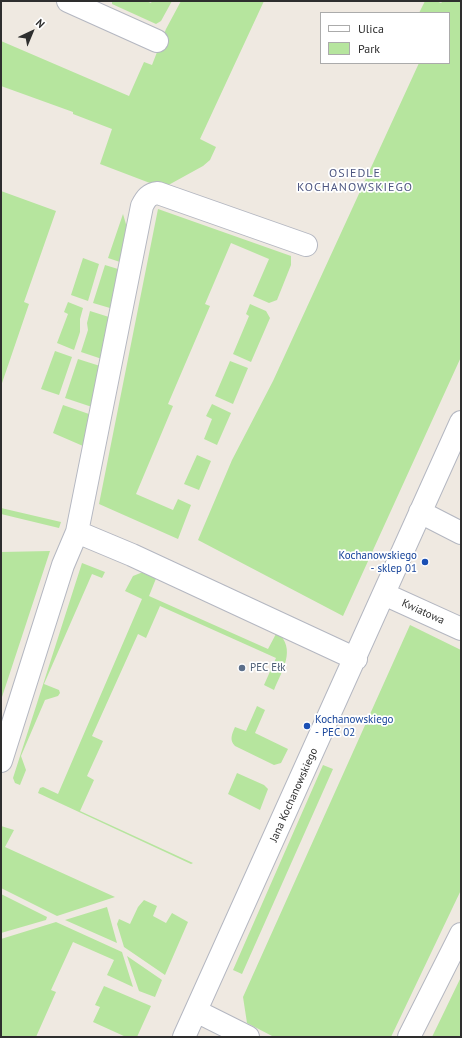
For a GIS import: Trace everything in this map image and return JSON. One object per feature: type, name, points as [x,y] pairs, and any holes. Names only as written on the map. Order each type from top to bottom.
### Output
[{"type":"street","points":[[68,1],[157,41]]},
{"type":"street","points":[[1,761],[64,565],[77,532],[142,206],[146,198],[151,194],[158,193],[306,245]]},
{"type":"street","name":"Jana Kochanowskiego","points":[[184,1037],[356,659],[461,422]]},
{"type":"street","points":[[420,512],[461,532]]},
{"type":"street","points":[[77,532],[132,555],[356,659]]},
{"type":"street","name":"Kwiatowa","points":[[384,594],[461,629]]},
{"type":"street","points":[[409,1037],[461,934]]},
{"type":"street","points":[[196,1011],[248,1037]]},
{"type":"green space","points":[[112,1],[146,1],[151,3],[152,1],[172,1],[161,21],[156,24],[112,4]]},
{"type":"green space","points":[[181,1],[264,1],[200,139],[216,147],[210,160],[203,166],[163,188],[100,164],[112,129],[73,114],[73,112],[1,86],[1,41],[129,96],[144,62],[152,65],[166,29]]},
{"type":"green space","points":[[425,1],[436,1],[441,3],[443,1],[461,1],[461,357],[343,616],[198,540],[232,460],[273,381],[419,64],[450,64],[450,12],[420,12]]},
{"type":"green space","points":[[1,191],[56,211],[24,302],[29,304],[1,386]]},
{"type":"green space","points":[[158,209],[291,256],[291,265],[277,300],[269,303],[253,296],[269,259],[231,243],[205,304],[210,306],[168,404],[173,406],[136,494],[173,510],[178,499],[191,505],[178,539],[99,504]]},
{"type":"green space","points":[[123,214],[128,231],[120,262],[108,258]]},
{"type":"green space","points":[[83,258],[99,264],[88,301],[71,295]]},
{"type":"green space","points":[[105,265],[118,269],[110,308],[93,303]]},
{"type":"green space","points":[[68,302],[83,308],[80,319],[80,332],[74,350],[57,343],[68,314],[64,312]]},
{"type":"green space","points":[[250,304],[266,311],[270,318],[251,362],[233,354],[249,316],[246,314]]},
{"type":"green space","points":[[90,311],[109,317],[102,359],[81,352],[88,330],[87,323]]},
{"type":"green space","points":[[55,351],[72,357],[59,395],[41,389]]},
{"type":"green space","points":[[78,359],[100,366],[92,407],[65,398]]},
{"type":"green space","points":[[230,361],[248,368],[233,404],[215,396]]},
{"type":"green space","points":[[212,404],[231,413],[217,445],[204,439],[212,419],[206,416]]},
{"type":"green space","points":[[63,405],[89,414],[83,446],[53,433]]},
{"type":"green space","points":[[197,455],[211,461],[199,490],[184,484]]},
{"type":"green space","points":[[1,508],[61,522],[59,528],[1,514]]},
{"type":"green space","points":[[50,551],[2,697],[1,552]]},
{"type":"green space","points":[[82,563],[105,572],[102,578],[92,574],[44,684],[59,690],[60,693],[58,696],[45,700],[21,756],[26,770],[20,785],[15,783],[13,778]]},
{"type":"green space","points":[[143,572],[157,576],[149,596],[268,649],[277,632],[286,645],[286,660],[274,690],[264,685],[276,658],[160,606],[146,638],[138,634],[92,736],[103,741],[87,776],[94,780],[80,811],[193,863],[191,864],[38,793],[40,788],[43,787],[58,794],[142,599],[125,591],[133,576]]},
{"type":"green space","points":[[410,625],[461,650],[461,890],[391,1037],[274,1037],[247,1023],[243,997]]},
{"type":"green space","points":[[257,706],[265,710],[255,733],[288,749],[281,763],[274,765],[233,744],[232,735],[235,727],[246,731]]},
{"type":"green space","points":[[323,765],[333,769],[242,974],[233,970]]},
{"type":"green space","points":[[237,773],[264,785],[268,789],[260,810],[228,794]]},
{"type":"green space","points":[[1,826],[14,830],[5,847],[115,897],[57,916],[1,888]]},
{"type":"green space","points":[[1,894],[47,917],[46,920],[1,933]]},
{"type":"green space","points":[[144,900],[157,906],[153,916],[166,923],[172,913],[188,922],[165,975],[124,947],[117,924],[119,919],[130,924],[138,907]]},
{"type":"green space","points":[[107,907],[117,943],[65,920]]},
{"type":"green space","points":[[56,922],[122,952],[133,987],[107,975],[114,960],[73,942],[51,990],[56,992],[36,1037],[1,1037],[1,939]]},
{"type":"green space","points":[[127,956],[162,980],[155,997],[139,991]]},
{"type":"green space","points":[[461,977],[461,1037],[432,1037]]},
{"type":"green space","points":[[104,986],[151,1006],[137,1037],[126,1037],[93,1022],[100,1007],[95,1005]]},
{"type":"place","name":"Kochanowskiego - sklep 01","points":[[425,562]]},
{"type":"place","name":"PEC Ełk","points":[[242,668]]},
{"type":"place","name":"Kochanowskiego - PEC 02","points":[[307,726]]},
{"type":"district","name":"OSIEDLE KOCHANOWSKIEGO","points":[[355,181]]}]
